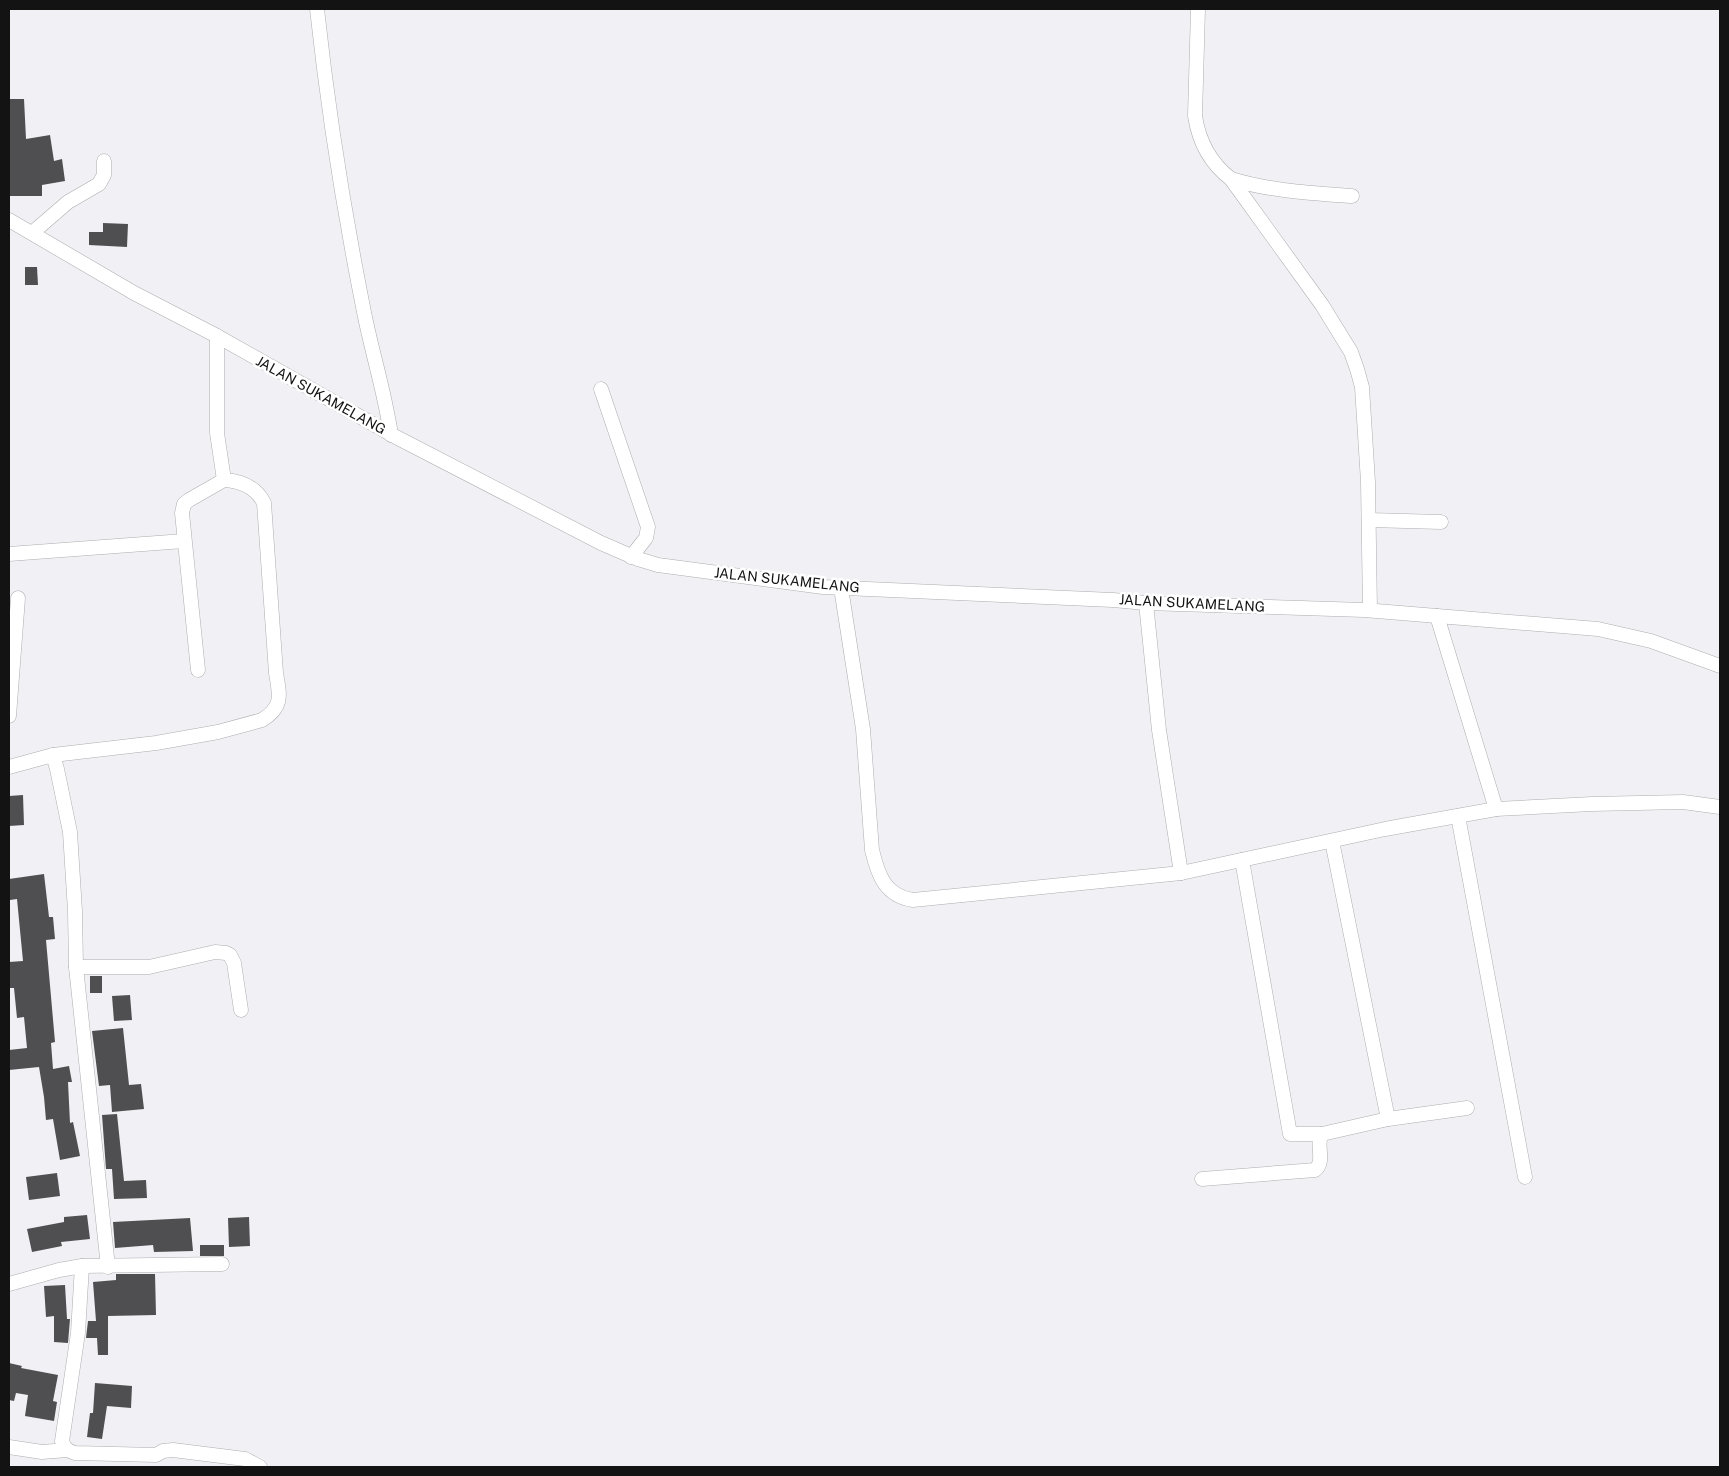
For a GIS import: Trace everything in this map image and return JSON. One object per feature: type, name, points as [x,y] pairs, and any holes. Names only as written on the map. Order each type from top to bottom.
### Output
[{"type":"street","points":[[317,9],[346,221],[370,346],[391,434]]},
{"type":"street","points":[[1198,9],[1194,116],[1205,150],[1210,159],[1231,179],[1322,305],[1351,352],[1357,368],[1362,387],[1369,520],[1370,610]]},
{"type":"street","points":[[32,233],[68,202],[99,184],[104,175],[104,161]]},
{"type":"street","points":[[1231,179],[1253,186],[1273,189],[1352,196]]},
{"type":"street","name":"JALAN SUKAMELANG","points":[[9,220],[134,293],[217,336],[391,434],[601,543],[635,558],[658,565],[841,588],[1146,603],[1370,610],[1598,629],[1651,641],[1720,666]]},
{"type":"street","points":[[217,336],[217,433],[224,480]]},
{"type":"street","points":[[601,389],[648,527],[646,538],[635,558]]},
{"type":"street","points":[[9,767],[53,755],[156,743],[218,732],[262,720],[274,710],[278,704],[280,693],[276,673],[264,503],[251,487],[234,480],[224,480],[198,494],[184,504],[182,513],[198,670]]},
{"type":"street","points":[[1369,520],[1441,522]]},
{"type":"street","points":[[9,554],[184,542]]},
{"type":"street","points":[[841,588],[863,729],[872,850],[880,875],[891,892],[902,898],[913,900],[1181,873],[1496,809],[1683,802],[1720,807]]},
{"type":"street","points":[[9,716],[18,598]]},
{"type":"street","points":[[1146,603],[1158,730],[1181,873]]},
{"type":"street","points":[[1437,616],[1496,809]]},
{"type":"street","points":[[53,755],[70,832],[76,967],[108,1267]]},
{"type":"street","points":[[1458,816],[1525,1177]]},
{"type":"street","points":[[1332,841],[1388,1119]]},
{"type":"street","points":[[1242,860],[1290,1134],[1320,1134],[1388,1119],[1467,1108]]},
{"type":"street","points":[[76,967],[149,967],[215,952],[226,952],[234,963],[241,1010]]},
{"type":"street","points":[[1202,1179],[1315,1170],[1320,1162],[1320,1134]]},
{"type":"street","points":[[9,1284],[59,1270],[82,1266],[222,1264]]},
{"type":"street","points":[[67,1450],[62,1441],[78,1333],[82,1266]]},
{"type":"street","points":[[9,1447],[42,1452],[67,1450],[75,1452],[156,1455],[163,1451],[173,1450],[245,1459],[260,1467]]},
{"type":"building","points":[[9,99],[24,99],[26,139],[50,135],[54,161],[62,159],[65,181],[42,185],[42,196],[9,196]]},
{"type":"building","points":[[103,223],[128,224],[127,247],[89,245],[89,232],[103,232]]},
{"type":"building","points":[[25,267],[37,267],[38,285],[25,285]]},
{"type":"building","points":[[23,795],[24,825],[9,826],[9,796]]},
{"type":"building","points":[[44,874],[49,917],[53,917],[55,939],[46,940],[55,1042],[51,1043],[53,1069],[69,1066],[72,1082],[68,1082],[70,1123],[73,1122],[80,1156],[60,1160],[53,1119],[46,1120],[39,1067],[9,1070],[9,1050],[27,1048],[24,1017],[17,1018],[14,988],[9,988],[9,962],[23,961],[17,899],[10,900],[9,879]]},
{"type":"building","points":[[90,976],[102,976],[102,993],[90,993]]},
{"type":"building","points":[[130,995],[132,1020],[114,1021],[112,996]]},
{"type":"building","points":[[123,1028],[129,1085],[141,1084],[144,1109],[112,1112],[110,1085],[99,1086],[92,1031]]},
{"type":"building","points":[[117,1114],[124,1181],[146,1180],[147,1198],[114,1199],[112,1169],[106,1169],[102,1115]]},
{"type":"building","points":[[57,1173],[60,1196],[29,1200],[26,1177]]},
{"type":"building","points":[[87,1215],[90,1239],[61,1242],[62,1246],[32,1252],[27,1229],[64,1222],[64,1217]]},
{"type":"building","points":[[249,1217],[250,1246],[229,1247],[228,1218]]},
{"type":"building","points":[[190,1218],[193,1251],[154,1252],[153,1245],[115,1248],[113,1222]]},
{"type":"building","points":[[200,1245],[224,1245],[224,1256],[200,1256]]},
{"type":"building","points":[[116,1274],[155,1274],[156,1315],[108,1316],[108,1355],[98,1355],[97,1338],[86,1338],[88,1321],[96,1321],[93,1282],[116,1280]]},
{"type":"building","points":[[65,1285],[67,1319],[70,1319],[68,1343],[54,1342],[54,1316],[46,1317],[44,1286]]},
{"type":"building","points":[[9,1363],[22,1366],[21,1368],[58,1375],[53,1401],[57,1402],[54,1421],[25,1416],[28,1395],[16,1393],[14,1401],[9,1400]]},
{"type":"building","points":[[95,1383],[132,1386],[131,1408],[107,1406],[102,1439],[87,1437],[90,1413],[93,1413]]}]
